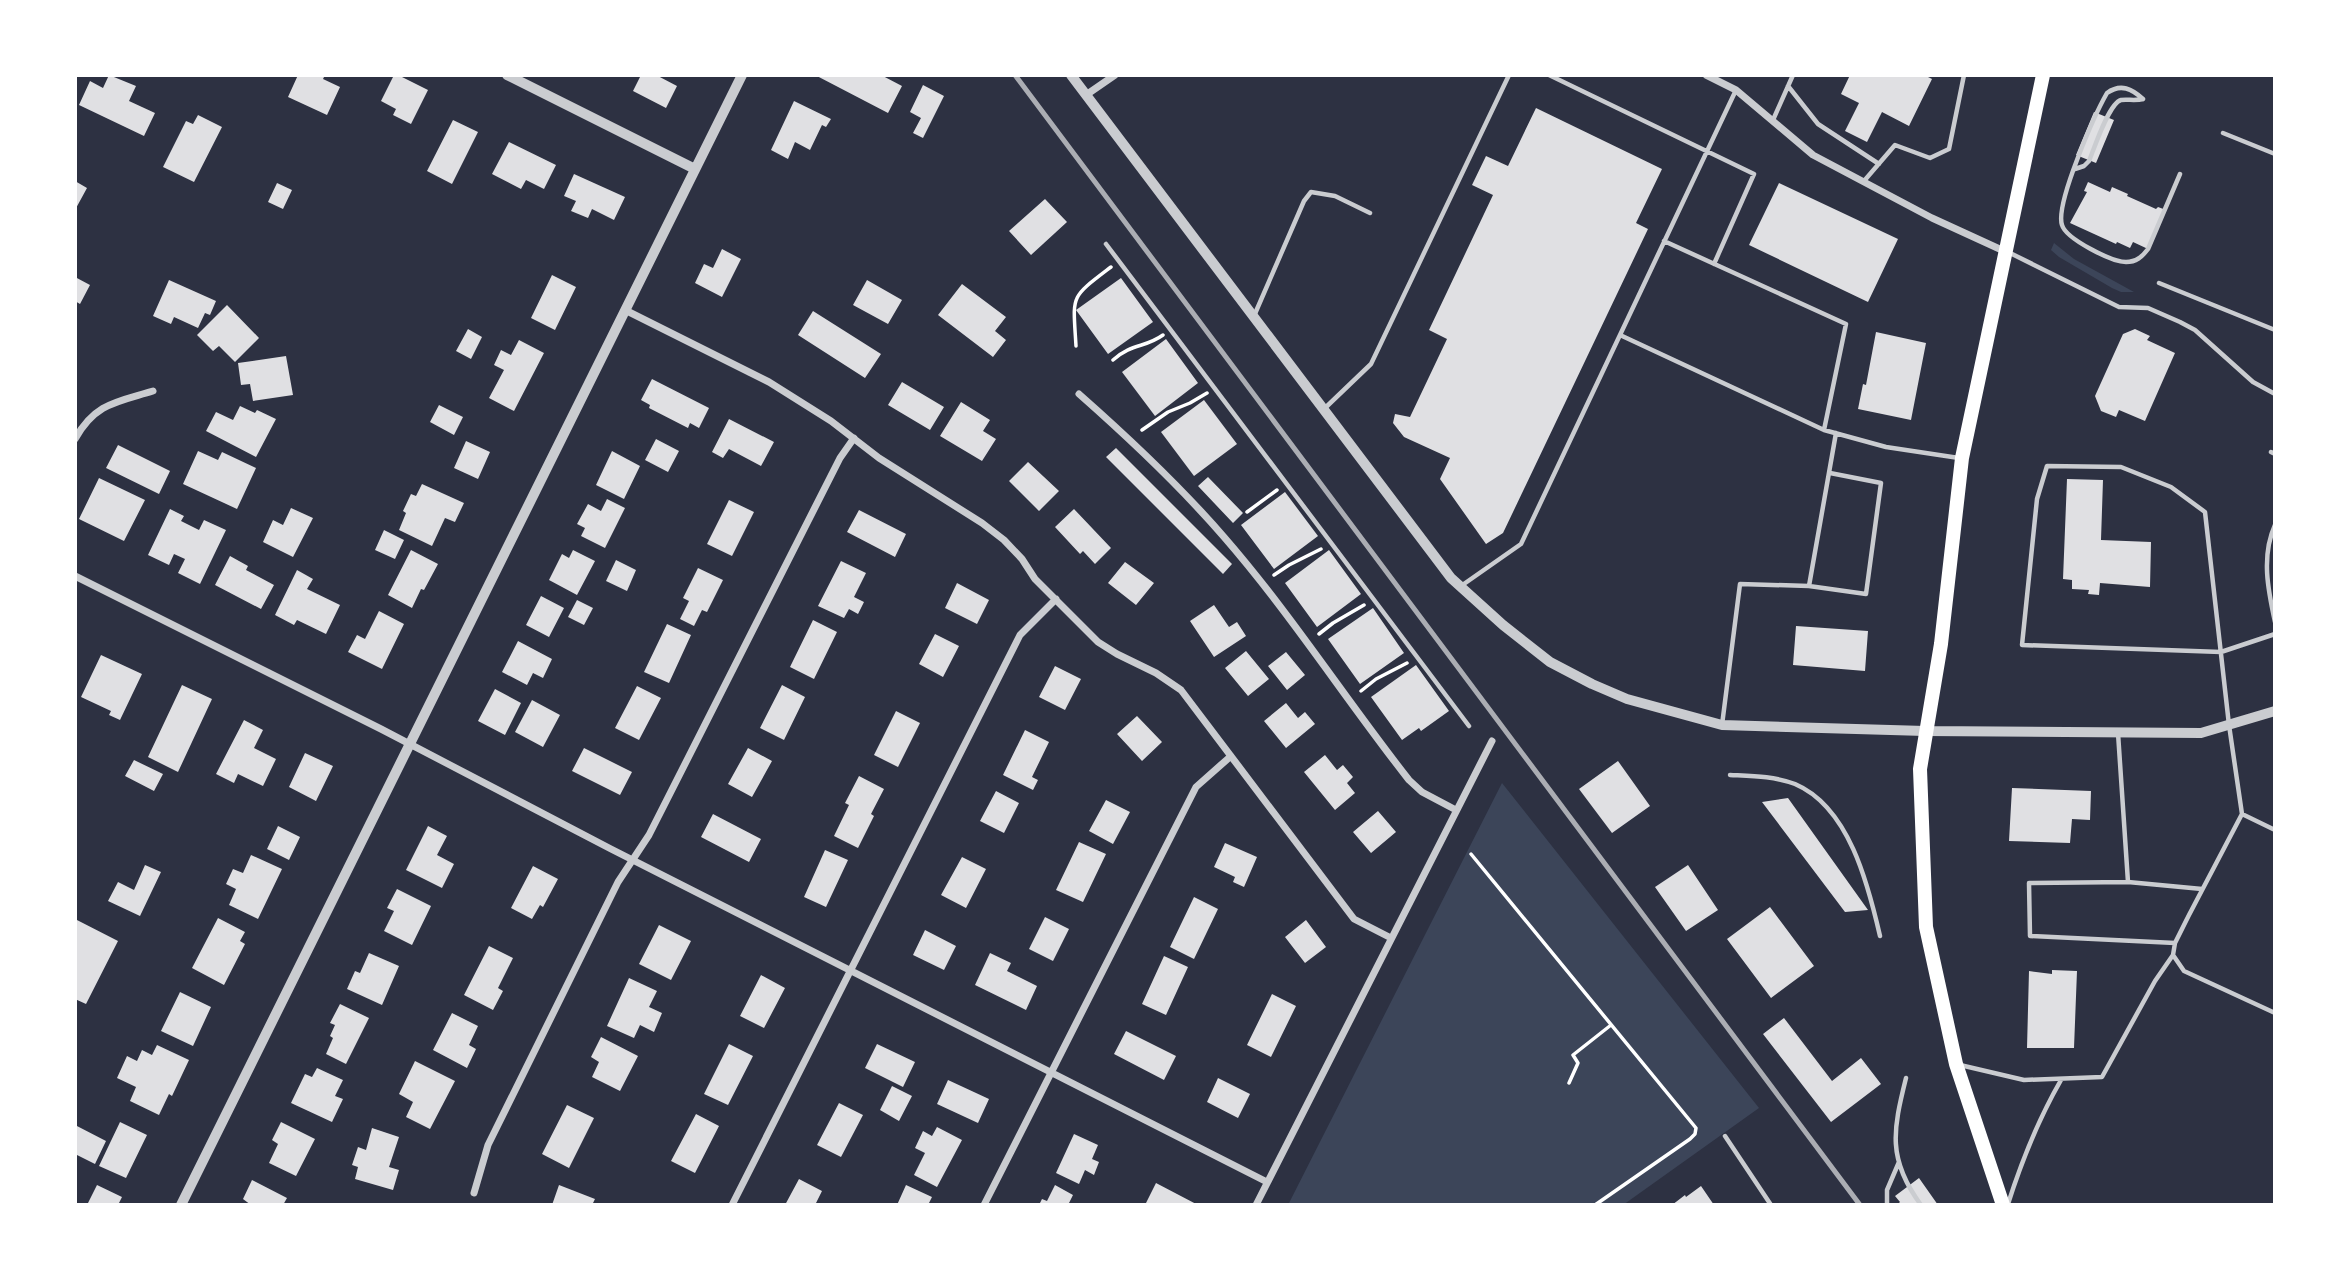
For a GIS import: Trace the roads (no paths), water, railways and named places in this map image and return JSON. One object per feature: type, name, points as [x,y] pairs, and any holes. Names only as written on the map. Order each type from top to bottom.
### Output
[{"type":"main road","points":[[2006,1205],[1956,1064],[1926,927],[1920,769],[1941,643],[1962,458],[2043,75]]},
{"type":"street","points":[[507,75],[695,169]]},
{"type":"street","points":[[181,1205],[742,75]]},
{"type":"street","points":[[1071,75],[1451,578],[1503,625],[1550,662],[1627,699],[1722,726],[2201,733],[2275,711]]},
{"type":"street","points":[[1086,95],[1115,75]]},
{"type":"street","points":[[1706,75],[1736,90],[1813,155],[1932,218],[2004,251]]},
{"type":"street","points":[[625,310],[769,382],[831,421],[879,458],[982,523],[1004,540],[1098,642],[1156,673],[1181,690],[1354,919],[1391,938]]},
{"type":"street","points":[[75,439],[84,423],[95,412],[108,405],[153,391]]},
{"type":"street","points":[[1079,394],[1118,428],[1224,536],[1409,780],[1422,792],[1456,810]]},
{"type":"street","points":[[474,1193],[488,1145],[618,882],[649,835],[840,458],[854,439]]},
{"type":"street","points":[[75,576],[1267,1182]]},
{"type":"street","points":[[732,1205],[1020,635],[1056,599]]},
{"type":"street","points":[[1256,1205],[1492,741]]},
{"type":"street","points":[[984,1205],[1196,787],[1231,756]]},
{"type":"lane","points":[[1323,409],[1371,364],[1509,75]]},
{"type":"lane","points":[[1549,75],[1754,174],[1714,264]]},
{"type":"lane","points":[[1773,121],[1793,75]]},
{"type":"lane","points":[[1864,182],[1895,145],[1930,158],[1948,149],[1964,75]]},
{"type":"lane","points":[[1788,86],[1818,124],[1879,164]]},
{"type":"lane","points":[[2074,169],[2089,161],[2109,113],[2117,102],[2143,99],[2123,87],[2107,93],[2074,169],[2062,216],[2062,226],[2069,234],[2090,248],[2124,262],[2143,256],[2180,174]]},
{"type":"lane","points":[[1460,586],[1521,544],[1736,90]]},
{"type":"lane","points":[[2223,133],[2275,154]]},
{"type":"lane","points":[[1254,317],[1304,201],[1311,192],[1335,197],[1370,213]]},
{"type":"lane","points":[[1664,242],[1846,324],[1824,430]]},
{"type":"lane","points":[[1106,244],[1469,726]]},
{"type":"lane","points":[[2004,251],[2119,307],[2148,308],[2188,326],[2253,382],[2274,392]]},
{"type":"lane","points":[[2159,283],[2275,330]]},
{"type":"lane","points":[[1620,335],[1824,430],[1886,447],[1962,458]]},
{"type":"lane","points":[[1809,586],[1836,433]]},
{"type":"lane","points":[[1956,1064],[2024,1080],[2102,1077],[2155,981],[2173,955],[2175,943],[2242,814],[2229,725],[2221,652],[2205,512],[2171,487],[2121,467],[2047,466],[2037,499],[2022,645],[2221,652],[2275,634]]},
{"type":"lane","points":[[1722,726],[1740,584],[1809,586],[1866,594],[1881,483],[1830,473]]},
{"type":"lane","points":[[2275,525],[2269,538],[2266,579],[2275,622]]},
{"type":"lane","points":[[2118,733],[2127,882]]},
{"type":"lane","points":[[1730,775],[1783,781],[1816,796],[1839,826],[1858,859],[1880,936]]},
{"type":"lane","points":[[2242,814],[2275,830]]},
{"type":"lane","points":[[2175,943],[2030,936],[2029,883],[2127,882],[2202,889]]},
{"type":"lane","points":[[2173,955],[2184,971],[2275,1013]]},
{"type":"lane","points":[[1906,1078],[1898,1111],[1895,1154],[1907,1186],[1921,1205]]},
{"type":"lane","points":[[2006,1205],[2027,1145],[2062,1080]]},
{"type":"lane","points":[[1725,1136],[1771,1205]]},
{"type":"lane","points":[[1887,1205],[1887,1191],[1899,1163]]},
{"type":"railway","points":[[1015,75],[1860,1205]]}]
